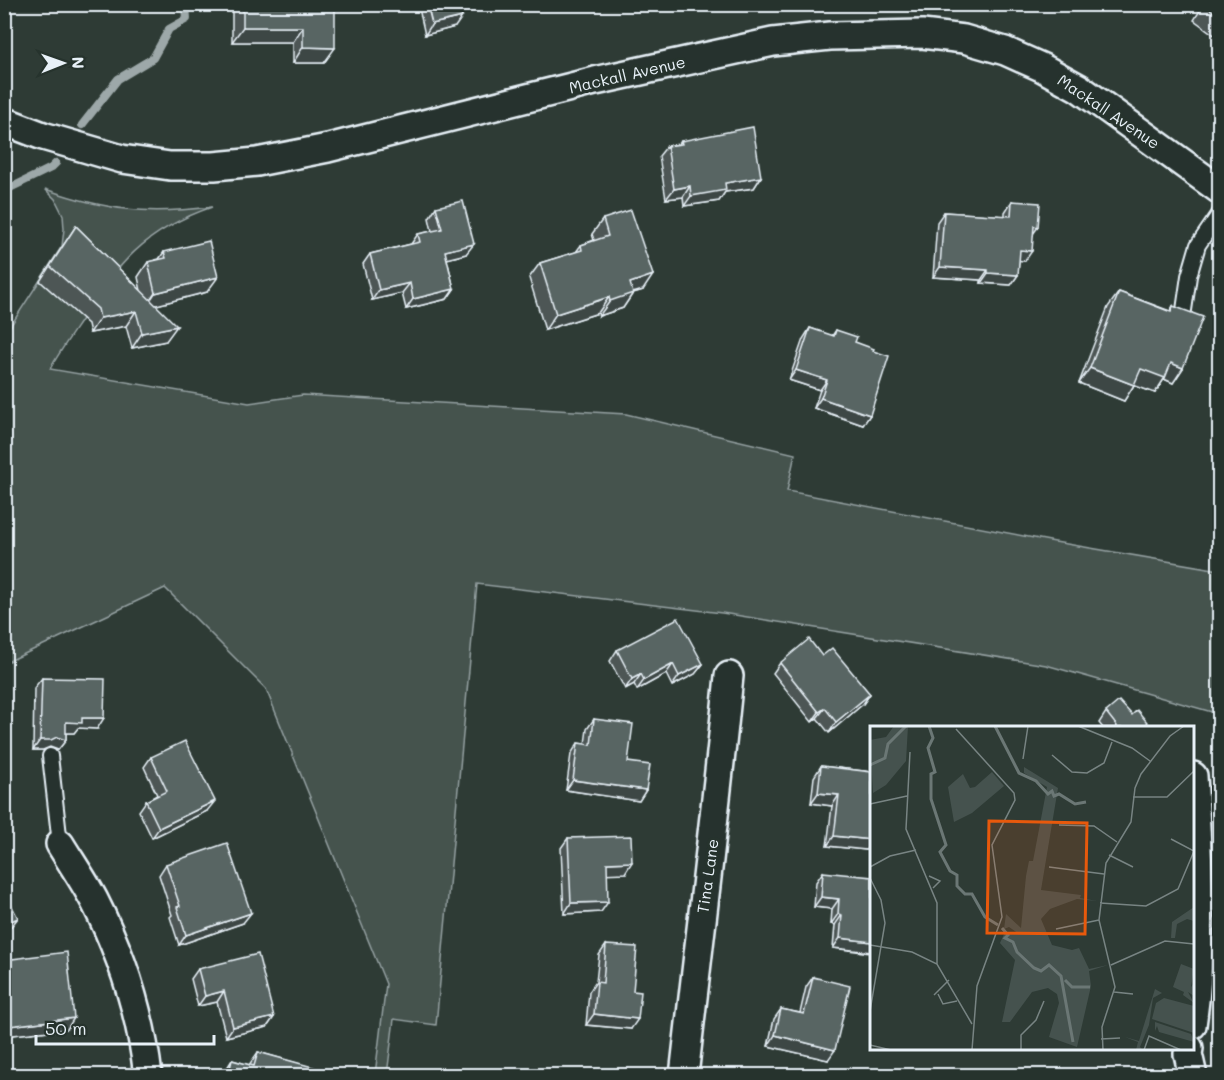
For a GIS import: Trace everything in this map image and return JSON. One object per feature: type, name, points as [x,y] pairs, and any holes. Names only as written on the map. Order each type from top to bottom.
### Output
[{"type":"street","name":"Mackall Avenue","points":[[4,122],[122,159],[170,166],[214,166],[257,162],[328,148],[595,81],[773,42],[830,36],[922,34],[964,39],[1005,51],[1041,67],[1079,87],[1220,190]]},
{"type":"street","name":"Tina Lane","points":[[684,1076],[707,872],[716,817],[729,676]]},
{"type":"street","points":[[1194,799],[1200,934],[1194,1011]]},
{"type":"street","points":[[60,844],[93,899],[116,948],[134,998],[146,1053],[148,1076]]},
{"type":"street","points":[[1189,1050],[1193,1076]]},
{"type":"lane","points":[[1184,317],[1189,276],[1198,245],[1220,213]]},
{"type":"lane","points":[[50,756],[60,844]]},
{"type":"shaded area","points":[[45,189],[89,202],[128,209],[167,211],[212,207],[168,227],[135,251],[120,266],[68,339],[50,369],[249,403],[303,395],[626,414],[795,454],[787,491],[1055,542],[1219,570],[1219,714],[1046,665],[722,613],[477,584],[436,1025],[394,1019],[387,1075],[375,1075],[386,984],[266,689],[165,588],[5,663],[4,336],[62,246],[63,215],[55,199]]},
{"type":"building","points":[[243,4],[335,4],[335,48],[303,47],[303,27],[243,27]]},
{"type":"building","points":[[427,4],[459,4],[462,17],[432,24]]},
{"type":"building","points":[[1204,4],[1220,4],[1220,16],[1204,5]]},
{"type":"building","points":[[753,127],[761,177],[725,183],[726,190],[691,196],[690,186],[674,189],[667,146],[682,144],[681,141]]},
{"type":"building","points":[[463,201],[474,244],[445,251],[454,289],[413,299],[410,283],[379,290],[370,254],[420,242],[418,234],[442,229],[436,207]]},
{"type":"building","points":[[1012,201],[1040,203],[1038,227],[1034,226],[1032,251],[1020,250],[1018,275],[988,273],[988,270],[940,267],[944,212],[1011,216]]},
{"type":"building","points":[[631,210],[653,275],[630,283],[633,293],[610,301],[609,297],[556,314],[540,263],[582,250],[581,245],[608,236],[603,219]]},
{"type":"building","points":[[76,226],[177,326],[142,333],[136,311],[100,318],[98,309],[50,266]]},
{"type":"building","points":[[209,241],[218,277],[155,293],[148,262],[166,258],[164,252]]},
{"type":"building","points":[[1119,292],[1171,312],[1173,306],[1203,317],[1183,368],[1171,363],[1165,378],[1141,369],[1134,385],[1090,368]]},
{"type":"building","points":[[810,328],[834,336],[836,330],[857,337],[855,342],[889,356],[870,415],[821,398],[827,380],[796,370]]},
{"type":"building","points":[[678,618],[703,664],[679,676],[673,664],[644,680],[641,674],[632,679],[617,650]]},
{"type":"building","points":[[809,639],[822,656],[832,648],[870,694],[836,722],[825,708],[819,712],[780,663]]},
{"type":"building","points":[[42,678],[105,679],[104,718],[82,718],[82,723],[66,722],[66,740],[57,737],[51,740],[40,740]]},
{"type":"building","points":[[1119,701],[1132,715],[1137,710],[1150,726],[1117,726],[1106,712]]},
{"type":"building","points":[[594,719],[633,724],[628,762],[650,765],[646,790],[573,780],[578,743],[591,745]]},
{"type":"building","points":[[185,741],[215,801],[159,828],[146,801],[167,791],[151,757]]},
{"type":"building","points":[[4,750],[10,755],[4,762]]},
{"type":"building","points":[[821,766],[870,772],[870,840],[834,836],[839,795],[818,793]]},
{"type":"building","points":[[631,836],[632,862],[607,863],[608,902],[571,903],[568,838]]},
{"type":"building","points":[[227,843],[251,913],[186,935],[177,907],[180,906],[166,864]]},
{"type":"building","points":[[823,872],[870,877],[870,942],[840,938],[842,915],[838,914],[839,899],[821,897]]},
{"type":"building","points":[[4,893],[18,918],[4,924]]},
{"type":"building","points":[[606,945],[637,947],[633,991],[641,992],[638,1019],[594,1014],[597,982],[603,983]]},
{"type":"building","points":[[67,952],[74,1018],[9,1026],[4,990],[4,960]]},
{"type":"building","points":[[258,954],[274,1017],[233,1027],[224,991],[205,996],[198,969]]},
{"type":"building","points":[[813,977],[850,986],[835,1050],[775,1035],[781,1009],[804,1014]]},
{"type":"building","points":[[258,1052],[342,1076],[228,1076],[232,1060],[254,1066]]},
{"type":"waterway","points":[[82,125],[118,79],[153,58],[169,29],[187,19],[186,4]]},
{"type":"waterway","points":[[4,197],[6,190],[51,168],[56,163]]}]
